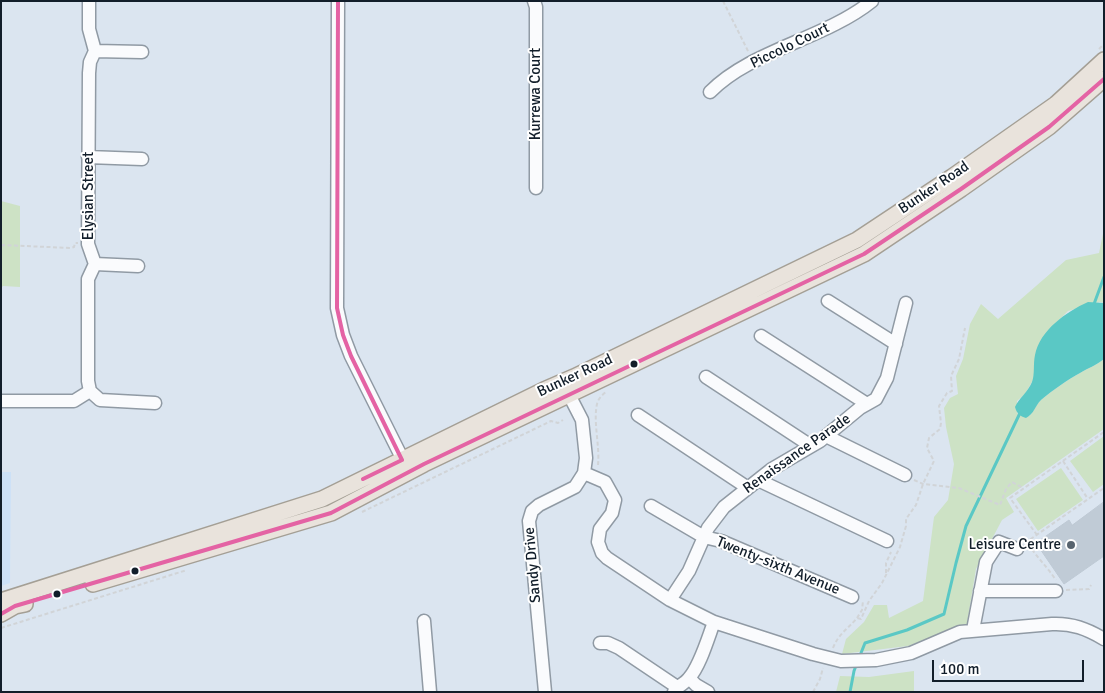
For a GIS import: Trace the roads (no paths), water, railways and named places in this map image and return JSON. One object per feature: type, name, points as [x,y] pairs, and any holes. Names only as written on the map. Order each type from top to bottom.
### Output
[{"type":"main road","name":"Bunker Road","points":[[1,601],[13,599],[322,499],[476,438],[566,389],[857,240],[952,177],[1056,104],[1101,55]]},
{"type":"main road","name":"Bunker Road","points":[[566,389],[864,254],[961,189],[1041,132],[1101,85]]},
{"type":"main road","points":[[857,240],[864,254]]},
{"type":"main road","name":"Bunker Road","points":[[1,614],[15,606],[331,513],[405,466]]},
{"type":"street","name":"Elysian Street","points":[[89,1],[89,29],[95,50],[90,62],[89,73],[88,244],[95,264]]},
{"type":"street","points":[[338,1],[337,308],[343,335],[351,356],[405,466]]},
{"type":"street","name":"Kurrewa Court","points":[[534,1],[536,7],[536,188]]},
{"type":"street","name":"Piccolo Court","points":[[710,92],[722,80],[754,62],[831,27],[872,1]]},
{"type":"street","points":[[95,50],[142,52]]},
{"type":"street","points":[[88,157],[142,158]]},
{"type":"street","points":[[138,266],[95,264],[88,279],[88,381],[90,391],[100,400],[156,403]]},
{"type":"street","points":[[828,301],[896,344]]},
{"type":"street","name":"Renaissance Parade","points":[[670,600],[689,571],[704,537],[724,507],[772,468],[811,446],[876,399],[887,378],[906,303]]},
{"type":"street","points":[[762,336],[867,404]]},
{"type":"street","points":[[706,377],[811,446]]},
{"type":"street","points":[[566,389],[582,420],[586,458],[584,473],[605,482],[615,500],[612,513],[600,529],[598,542],[602,553],[670,600],[714,622],[841,661],[868,660],[911,652],[960,632],[973,630],[1064,623],[1076,625],[1104,639]]},
{"type":"street","points":[[1,401],[74,401],[90,391]]},
{"type":"street","points":[[638,415],[753,484],[888,542]]},
{"type":"street","points":[[826,436],[905,475]]},
{"type":"street","name":"Sandy Drive","points":[[545,692],[529,521],[532,511],[539,505],[575,486],[584,473]]},
{"type":"street","name":"Twenty-sixth Avenue","points":[[651,506],[704,537],[721,541],[852,597]]},
{"type":"street","points":[[973,630],[986,562],[999,542],[1022,546]]},
{"type":"street","points":[[980,591],[1059,590]]},
{"type":"street","points":[[424,621],[430,692]]},
{"type":"street","points":[[600,643],[608,643],[619,648],[676,689],[689,678],[701,656],[714,622]]},
{"type":"street","points":[[689,678],[708,692]]},
{"type":"waterway","points":[[1094,304],[1104,277]]},
{"type":"waterway","points":[[859,658],[865,643],[907,630],[944,614],[966,526],[1020,413]]},
{"type":"waterway","points":[[850,692],[857,663]]},
{"type":"place","name":"Leisure Centre","points":[[1071,545]]}]
